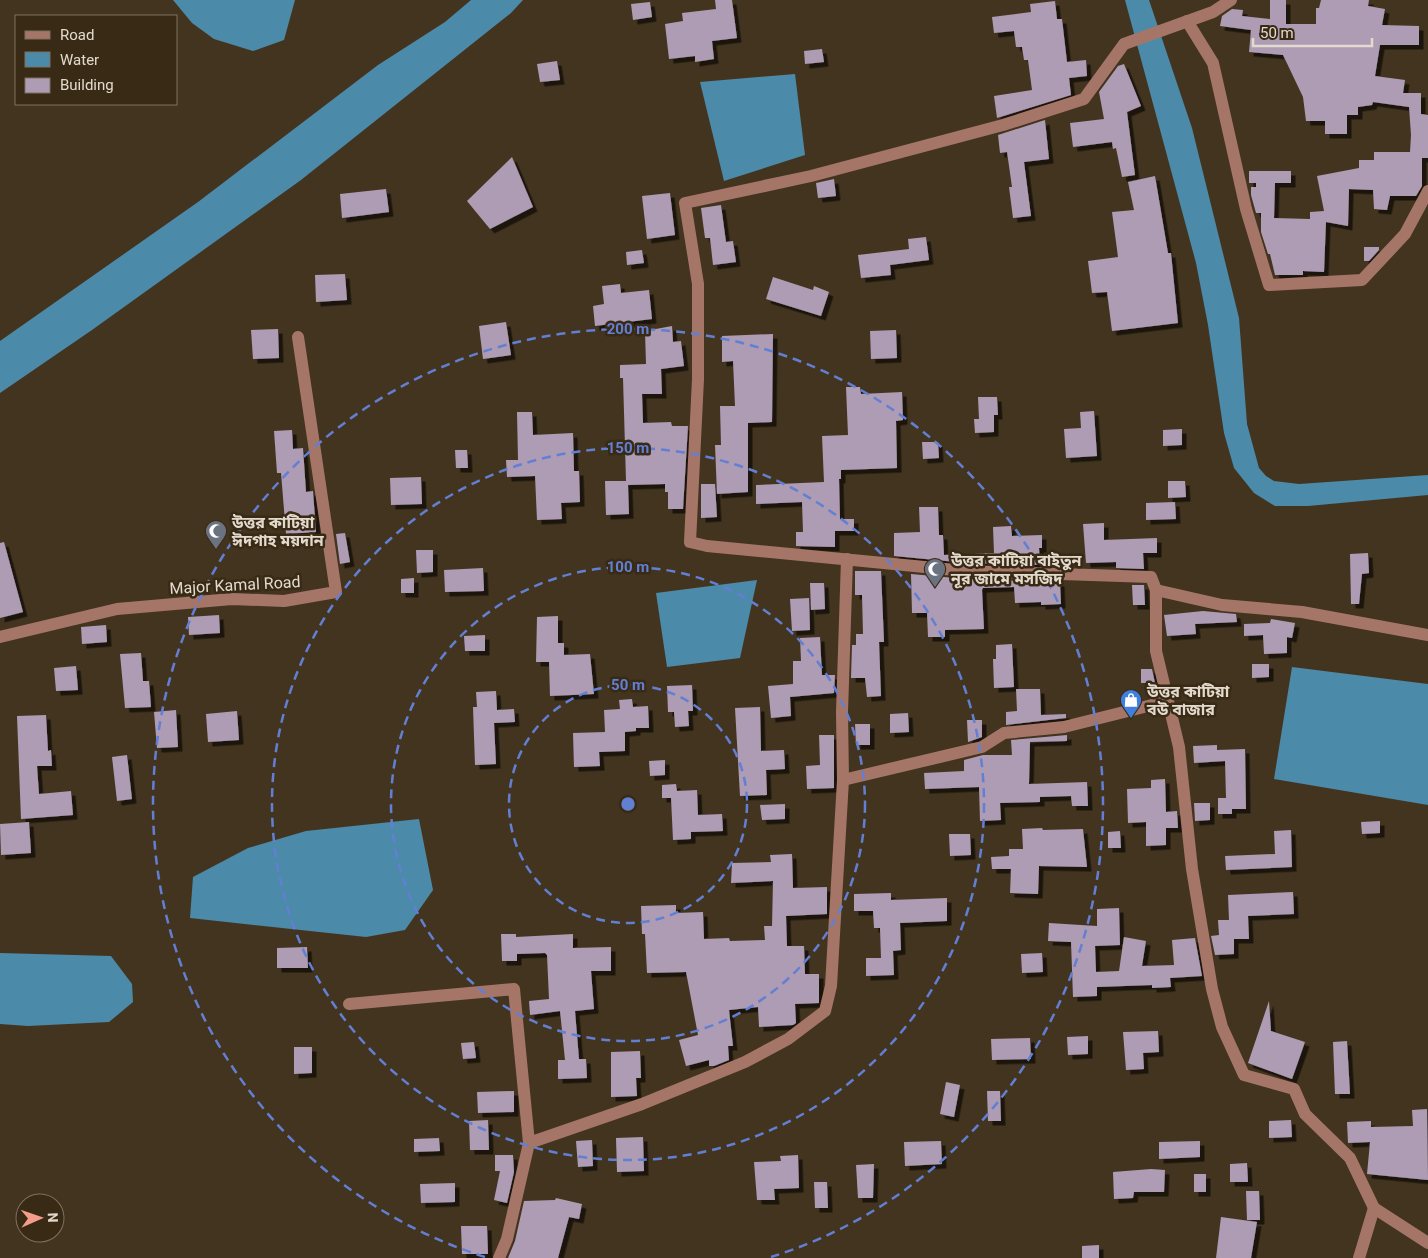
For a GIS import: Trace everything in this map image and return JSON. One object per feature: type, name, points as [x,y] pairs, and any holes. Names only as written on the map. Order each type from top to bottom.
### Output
[{"type":"street","points":[[1231,0],[1212,12],[1124,44],[1084,99],[1003,125],[811,176],[685,203],[698,284],[698,379],[690,542],[707,546],[847,558],[966,571],[1151,577],[1156,590],[1156,651],[1178,748],[1194,878],[1212,990],[1222,1027],[1244,1075],[1294,1089],[1305,1114],[1350,1158],[1374,1208],[1428,1243]]},
{"type":"street","points":[[1187,21],[1213,63],[1246,209],[1269,286],[1362,280],[1405,234],[1428,191]]},
{"type":"street","name":"Major Kamal Road","points":[[0,637],[117,609],[232,598],[284,601],[336,592],[298,337]]},
{"type":"street","points":[[529,1143],[642,1104],[745,1062],[788,1039],[825,1011],[831,986],[843,780],[842,712],[847,558]]},
{"type":"street","points":[[1156,590],[1222,605],[1302,612],[1428,635]]},
{"type":"street","points":[[843,780],[982,747],[1004,733],[1064,727],[1168,702]]},
{"type":"street","points":[[349,1004],[514,989],[529,1143],[507,1239],[499,1258]]},
{"type":"street","points":[[1359,1258],[1374,1208]]},
{"type":"water","points":[[173,0],[295,0],[284,40],[253,51],[214,39],[192,23]]},
{"type":"water","points":[[471,0],[523,0],[511,13],[301,180],[92,330],[0,393],[0,341],[198,202],[378,65],[445,22]]},
{"type":"water","points":[[1125,0],[1149,0],[1192,128],[1239,318],[1247,424],[1259,468],[1274,481],[1299,484],[1428,475],[1428,495],[1308,506],[1275,506],[1254,493],[1234,468],[1224,433],[1208,325],[1196,263]]},
{"type":"water","points":[[795,74],[805,155],[724,181],[700,82]]},
{"type":"water","points":[[757,580],[740,658],[667,667],[656,593]]},
{"type":"water","points":[[1292,667],[1428,684],[1428,805],[1274,779]]},
{"type":"water","points":[[419,819],[433,890],[405,930],[366,937],[190,918],[193,877],[248,848],[306,831]]},
{"type":"water","points":[[0,953],[111,956],[132,984],[133,1002],[109,1022],[28,1026],[0,1024]]},
{"type":"building","points":[[715,0],[732,0],[737,38],[712,41],[714,59],[695,62],[695,56],[669,59],[665,24],[683,21],[682,13],[716,9]]},
{"type":"building","points":[[1270,0],[1286,0],[1286,24],[1316,24],[1316,8],[1319,8],[1321,0],[1369,0],[1368,6],[1385,9],[1382,25],[1419,26],[1419,45],[1380,45],[1375,76],[1405,80],[1403,93],[1421,93],[1421,114],[1428,115],[1428,158],[1422,158],[1422,186],[1416,196],[1390,196],[1387,210],[1374,209],[1373,190],[1349,189],[1348,226],[1326,222],[1324,272],[1303,271],[1303,275],[1275,275],[1270,254],[1268,254],[1261,232],[1261,213],[1256,213],[1251,195],[1251,187],[1256,187],[1256,183],[1249,183],[1249,171],[1291,171],[1291,183],[1275,183],[1274,218],[1310,219],[1310,212],[1324,211],[1317,176],[1359,168],[1359,160],[1374,160],[1374,152],[1410,152],[1409,107],[1373,102],[1372,105],[1358,107],[1358,115],[1347,115],[1347,134],[1325,134],[1325,121],[1306,121],[1303,97],[1283,55],[1249,52],[1251,30],[1220,26],[1222,16],[1232,9],[1243,10],[1242,16],[1270,19]]},
{"type":"building","points":[[1055,1],[1057,19],[1062,19],[1067,62],[1086,60],[1087,76],[1069,78],[1071,95],[997,118],[994,96],[1032,90],[1028,60],[1024,60],[1022,47],[1016,47],[1014,31],[994,33],[992,17],[1031,12],[1030,4]]},
{"type":"building","points":[[650,2],[652,17],[633,20],[631,4]]},
{"type":"building","points":[[822,49],[824,62],[805,64],[804,51]]},
{"type":"building","points":[[557,61],[560,80],[540,82],[537,64]]},
{"type":"building","points":[[1124,64],[1141,106],[1127,112],[1135,175],[1122,177],[1116,148],[1113,149],[1112,142],[1073,147],[1070,123],[1104,119],[1099,92],[1118,66]]},
{"type":"building","points":[[1045,120],[1049,159],[1024,162],[1031,216],[1013,218],[1009,187],[1012,187],[1007,152],[1000,153],[998,135]]},
{"type":"building","points":[[512,157],[533,207],[490,229],[467,201]]},
{"type":"building","points":[[1155,176],[1168,253],[1171,253],[1178,323],[1112,331],[1107,292],[1092,293],[1088,261],[1118,257],[1112,212],[1134,210],[1128,182]]},
{"type":"building","points":[[834,179],[836,196],[818,198],[816,183]]},
{"type":"building","points":[[386,189],[389,212],[342,218],[340,194]]},
{"type":"building","points":[[670,193],[675,235],[647,239],[642,196]]},
{"type":"building","points":[[721,205],[726,242],[733,241],[736,262],[713,265],[710,238],[705,238],[701,208]]},
{"type":"building","points":[[926,237],[929,260],[890,265],[891,275],[861,278],[858,255],[909,249],[908,239]]},
{"type":"building","points":[[1364,247],[1379,247],[1379,250],[1369,261],[1364,261]]},
{"type":"building","points":[[642,250],[644,263],[627,265],[626,252]]},
{"type":"building","points":[[345,274],[347,300],[316,302],[315,275]]},
{"type":"building","points":[[773,277],[813,290],[814,286],[829,292],[821,316],[766,299]]},
{"type":"building","points":[[620,284],[621,293],[649,290],[652,319],[595,326],[593,306],[604,304],[602,286]]},
{"type":"building","points":[[506,322],[511,355],[483,359],[479,326]]},
{"type":"building","points":[[672,326],[673,342],[681,341],[684,366],[661,369],[662,394],[642,394],[643,423],[671,422],[672,426],[688,426],[683,509],[668,509],[668,492],[665,492],[665,484],[628,485],[629,514],[606,515],[605,481],[626,481],[623,378],[620,378],[620,365],[646,364],[645,331]]},
{"type":"building","points":[[278,329],[279,358],[253,359],[251,330]]},
{"type":"building","points":[[896,330],[897,358],[871,359],[870,331]]},
{"type":"building","points":[[773,334],[772,422],[748,423],[748,492],[717,494],[715,445],[721,445],[720,406],[735,406],[733,361],[722,362],[722,336]]},
{"type":"building","points":[[846,387],[860,387],[861,394],[902,392],[903,420],[896,421],[897,468],[841,470],[841,479],[839,479],[840,519],[854,519],[854,531],[835,531],[835,547],[796,546],[796,532],[803,532],[802,502],[756,504],[756,485],[824,482],[822,436],[848,435]]},
{"type":"building","points":[[978,397],[997,397],[998,415],[994,415],[994,432],[975,433],[974,419],[979,419]]},
{"type":"building","points":[[1094,411],[1097,456],[1066,458],[1064,429],[1081,428],[1080,412]]},
{"type":"building","points":[[517,412],[532,412],[533,435],[573,433],[574,471],[579,471],[580,502],[561,503],[562,519],[537,520],[535,476],[507,477],[506,460],[518,460]]},
{"type":"building","points":[[1182,429],[1182,445],[1163,446],[1163,430]]},
{"type":"building","points":[[292,430],[293,449],[303,448],[306,492],[313,491],[316,532],[286,534],[281,473],[277,473],[274,431]]},
{"type":"building","points":[[922,442],[938,442],[939,458],[923,459]]},
{"type":"building","points":[[455,450],[467,450],[468,468],[456,468]]},
{"type":"building","points":[[421,477],[422,504],[391,505],[390,478]]},
{"type":"building","points":[[1168,481],[1185,481],[1186,497],[1168,498]]},
{"type":"building","points":[[701,484],[715,484],[717,517],[701,518]]},
{"type":"building","points":[[1175,502],[1176,519],[1146,520],[1146,503]]},
{"type":"building","points":[[919,507],[938,507],[939,535],[943,535],[944,555],[994,553],[993,527],[1011,526],[1012,536],[1042,535],[1042,548],[1039,548],[1040,565],[967,563],[894,556],[894,533],[920,532]]},
{"type":"building","points":[[1104,523],[1104,540],[1157,538],[1157,553],[1143,553],[1144,569],[1116,568],[1116,562],[1086,563],[1083,524]]},
{"type":"building","points":[[345,533],[350,562],[340,564],[336,534]]},
{"type":"building","points":[[4,542],[23,612],[0,618],[0,543]]},
{"type":"building","points":[[416,550],[433,550],[433,572],[417,573]]},
{"type":"building","points":[[1368,553],[1369,573],[1362,574],[1359,604],[1351,604],[1350,554]]},
{"type":"building","points":[[483,568],[484,591],[445,592],[444,570]]},
{"type":"building","points":[[855,571],[881,571],[884,642],[879,642],[881,696],[867,697],[865,678],[851,678],[852,645],[856,645],[856,634],[863,634],[862,595],[855,595]]},
{"type":"building","points":[[911,574],[966,579],[1060,582],[1061,604],[1041,605],[1041,602],[1015,603],[1014,587],[983,588],[984,629],[945,630],[945,637],[928,637],[927,613],[912,613]]},
{"type":"building","points":[[414,578],[414,593],[401,593],[401,579]]},
{"type":"building","points":[[810,583],[824,583],[825,609],[811,610]]},
{"type":"building","points":[[1132,585],[1144,585],[1145,605],[1133,605]]},
{"type":"building","points":[[809,598],[810,630],[792,631],[790,599]]},
{"type":"building","points":[[1203,611],[1236,614],[1237,622],[1195,624],[1196,634],[1167,636],[1164,615]]},
{"type":"building","points":[[219,615],[220,633],[189,635],[188,617]]},
{"type":"building","points":[[558,616],[558,643],[564,643],[564,655],[590,654],[594,694],[550,696],[549,662],[536,662],[537,617]]},
{"type":"building","points":[[1271,619],[1295,623],[1292,638],[1287,637],[1287,653],[1264,654],[1263,635],[1244,636],[1244,624],[1270,623]]},
{"type":"building","points":[[106,625],[107,642],[82,644],[81,627]]},
{"type":"building","points":[[485,635],[485,651],[465,651],[464,636]]},
{"type":"building","points":[[820,637],[822,675],[835,675],[834,693],[790,697],[791,716],[771,718],[768,686],[793,684],[793,661],[801,661],[800,638]]},
{"type":"building","points":[[1012,644],[1014,687],[994,688],[993,659],[996,659],[996,645]]},
{"type":"building","points":[[141,653],[143,681],[149,681],[151,707],[125,708],[120,654]]},
{"type":"building","points":[[1252,664],[1269,664],[1269,677],[1252,678]]},
{"type":"building","points":[[76,666],[78,690],[56,691],[54,668]]},
{"type":"building","points":[[1141,669],[1152,669],[1155,683],[1141,683]]},
{"type":"building","points":[[692,685],[693,711],[688,711],[689,726],[675,727],[674,712],[668,712],[667,686]]},
{"type":"building","points":[[1016,689],[1040,689],[1041,715],[1066,714],[1066,718],[1006,725],[1006,712],[1017,711]]},
{"type":"building","points":[[496,691],[497,710],[514,709],[515,722],[494,723],[496,764],[475,765],[473,707],[477,707],[476,692]]},
{"type":"building","points":[[632,699],[633,707],[648,706],[649,728],[636,728],[636,731],[625,732],[625,751],[599,752],[600,766],[574,767],[573,733],[605,732],[604,710],[620,709],[619,700]]},
{"type":"building","points":[[760,707],[761,751],[784,750],[785,769],[766,770],[767,795],[740,796],[735,708]]},
{"type":"building","points":[[176,710],[178,747],[157,748],[154,712]]},
{"type":"building","points":[[237,711],[239,740],[208,742],[206,714]]},
{"type":"building","points":[[908,713],[909,732],[890,733],[890,714]]},
{"type":"building","points":[[46,715],[48,751],[51,750],[52,766],[37,766],[39,794],[71,791],[73,815],[21,819],[17,716]]},
{"type":"building","points":[[967,720],[982,720],[982,737],[968,742]]},
{"type":"building","points":[[855,724],[870,724],[870,745],[856,745]]},
{"type":"building","points":[[819,735],[834,735],[834,788],[807,789],[806,766],[820,765]]},
{"type":"building","points":[[1067,735],[1067,741],[1030,742],[1029,784],[1087,782],[1088,806],[1072,806],[1071,796],[1040,797],[1040,802],[1000,803],[1001,820],[980,821],[979,787],[925,789],[924,773],[964,771],[964,760],[983,755],[1012,755],[1011,740]]},
{"type":"building","points":[[1217,745],[1217,750],[1245,749],[1246,809],[1232,809],[1232,814],[1218,814],[1218,798],[1226,798],[1225,761],[1194,763],[1193,746]]},
{"type":"building","points":[[127,755],[132,799],[117,801],[112,757]]},
{"type":"building","points":[[665,760],[665,775],[650,776],[649,761]]},
{"type":"building","points":[[1165,779],[1166,812],[1177,811],[1178,828],[1166,828],[1166,845],[1146,846],[1146,822],[1128,823],[1127,789],[1151,788],[1151,780]]},
{"type":"building","points":[[676,784],[677,791],[697,790],[698,815],[722,814],[723,831],[691,832],[691,839],[673,840],[671,798],[662,798],[662,785]]},
{"type":"building","points":[[1194,803],[1210,803],[1210,820],[1195,821]]},
{"type":"building","points":[[785,804],[785,819],[762,820],[760,805]]},
{"type":"building","points":[[1380,821],[1380,833],[1362,834],[1361,822]]},
{"type":"building","points":[[29,822],[31,853],[1,855],[0,824]]},
{"type":"building","points":[[1042,828],[1043,830],[1083,829],[1087,867],[1039,866],[1038,894],[1010,893],[1011,869],[992,869],[991,857],[1009,856],[1009,849],[1023,849],[1022,829]]},
{"type":"building","points":[[1291,830],[1292,867],[1226,870],[1225,856],[1275,854],[1274,831]]},
{"type":"building","points":[[1120,831],[1121,848],[1108,848],[1108,832]]},
{"type":"building","points":[[949,834],[970,834],[971,855],[950,856]]},
{"type":"building","points":[[792,854],[793,888],[827,887],[827,914],[786,916],[787,946],[804,946],[805,974],[819,974],[819,1003],[795,1004],[796,1023],[793,1025],[759,1027],[758,1007],[729,1010],[733,1046],[728,1046],[729,1060],[714,1066],[709,1066],[709,1060],[686,1066],[679,1040],[698,1035],[686,972],[647,973],[645,934],[642,934],[641,906],[676,905],[676,913],[703,912],[704,939],[729,938],[730,941],[765,940],[764,926],[772,926],[773,881],[731,883],[732,863],[771,862],[770,855]]},
{"type":"building","points":[[1293,892],[1294,914],[1248,916],[1249,939],[1234,939],[1234,954],[1215,955],[1211,936],[1219,935],[1218,920],[1229,920],[1228,895]]},
{"type":"building","points":[[891,893],[891,900],[947,898],[947,921],[900,923],[901,950],[893,951],[894,975],[866,976],[866,958],[881,958],[880,928],[874,928],[873,911],[854,911],[854,894]]},
{"type":"building","points":[[1119,908],[1120,945],[1095,946],[1096,972],[1119,971],[1124,937],[1146,941],[1142,966],[1174,965],[1172,940],[1195,938],[1202,976],[1170,978],[1171,987],[1152,988],[1152,985],[1097,987],[1097,996],[1073,997],[1071,942],[1048,941],[1049,923],[1097,926],[1097,909]]},
{"type":"building","points":[[501,934],[516,934],[516,937],[573,934],[573,948],[611,947],[611,971],[591,971],[594,1009],[575,1011],[579,1059],[586,1059],[587,1078],[558,1079],[558,1060],[565,1060],[560,1011],[530,1015],[529,1001],[549,999],[547,955],[545,953],[517,954],[517,961],[502,961]]},
{"type":"building","points":[[307,947],[308,968],[277,968],[277,948]]},
{"type":"building","points":[[1042,953],[1043,972],[1022,973],[1021,954]]},
{"type":"building","points":[[1269,1001],[1271,1031],[1305,1042],[1292,1079],[1248,1063]]},
{"type":"building","points":[[1158,1031],[1159,1052],[1143,1053],[1144,1069],[1126,1070],[1123,1032]]},
{"type":"building","points":[[1088,1036],[1088,1054],[1068,1055],[1067,1037]]},
{"type":"building","points":[[1030,1038],[1031,1059],[992,1060],[991,1039]]},
{"type":"building","points":[[1347,1041],[1350,1094],[1335,1094],[1333,1042]]},
{"type":"building","points":[[474,1042],[476,1058],[463,1059],[461,1043]]},
{"type":"building","points":[[294,1047],[312,1047],[312,1073],[294,1074]]},
{"type":"building","points":[[640,1051],[641,1078],[636,1078],[637,1096],[611,1097],[611,1052]]},
{"type":"building","points":[[946,1082],[960,1085],[954,1117],[940,1114]]},
{"type":"building","points":[[514,1091],[514,1112],[478,1113],[477,1092]]},
{"type":"building","points":[[987,1091],[1000,1091],[1001,1121],[988,1121]]},
{"type":"building","points":[[1427,1109],[1428,1180],[1367,1174],[1370,1142],[1348,1143],[1347,1122],[1371,1121],[1371,1127],[1413,1126],[1412,1110]]},
{"type":"building","points":[[488,1120],[489,1150],[470,1150],[469,1121]]},
{"type":"building","points":[[1291,1120],[1292,1137],[1269,1138],[1269,1121]]},
{"type":"building","points":[[643,1137],[644,1171],[617,1172],[616,1138]]},
{"type":"building","points":[[439,1138],[440,1151],[414,1152],[414,1139]]},
{"type":"building","points":[[592,1140],[593,1166],[578,1167],[576,1141]]},
{"type":"building","points":[[941,1141],[942,1164],[905,1166],[904,1142]]},
{"type":"building","points":[[1200,1141],[1200,1157],[1159,1159],[1159,1142]]},
{"type":"building","points":[[495,1155],[513,1155],[514,1172],[507,1203],[494,1200],[500,1171],[495,1171]]},
{"type":"building","points":[[798,1155],[799,1188],[774,1189],[775,1200],[757,1200],[754,1162],[781,1161],[780,1156]]},
{"type":"building","points":[[1247,1163],[1248,1182],[1230,1182],[1230,1164]]},
{"type":"building","points":[[874,1164],[873,1198],[858,1198],[856,1165]]},
{"type":"building","points":[[1151,1169],[1165,1170],[1164,1192],[1134,1192],[1133,1198],[1114,1199],[1113,1172]]},
{"type":"building","points":[[1194,1174],[1206,1174],[1206,1192],[1194,1192]]},
{"type":"building","points":[[814,1182],[827,1182],[828,1208],[815,1208]]},
{"type":"building","points":[[455,1183],[455,1202],[421,1203],[420,1184]]},
{"type":"building","points":[[1246,1191],[1259,1191],[1260,1220],[1247,1220]]},
{"type":"building","points":[[556,1198],[582,1204],[579,1219],[569,1217],[558,1258],[508,1258],[515,1241],[524,1201],[555,1200]]},
{"type":"building","points":[[1221,1217],[1257,1222],[1251,1258],[1216,1258]]},
{"type":"building","points":[[461,1226],[487,1226],[488,1254],[462,1254]]},
{"type":"building","points":[[1099,1245],[1099,1258],[1082,1258],[1082,1246]]},
{"type":"place","name":"উত্তর কাটিয়া ঈদগাহ ময়দান","points":[[216,550]]},
{"type":"place","name":"উত্তর কাটিয়া বাইতুন নূর জামে মসজিদ","points":[[935,588]]},
{"type":"place","name":"উত্তর কাটিয়া বউ বাজার","points":[[1131,719]]}]
